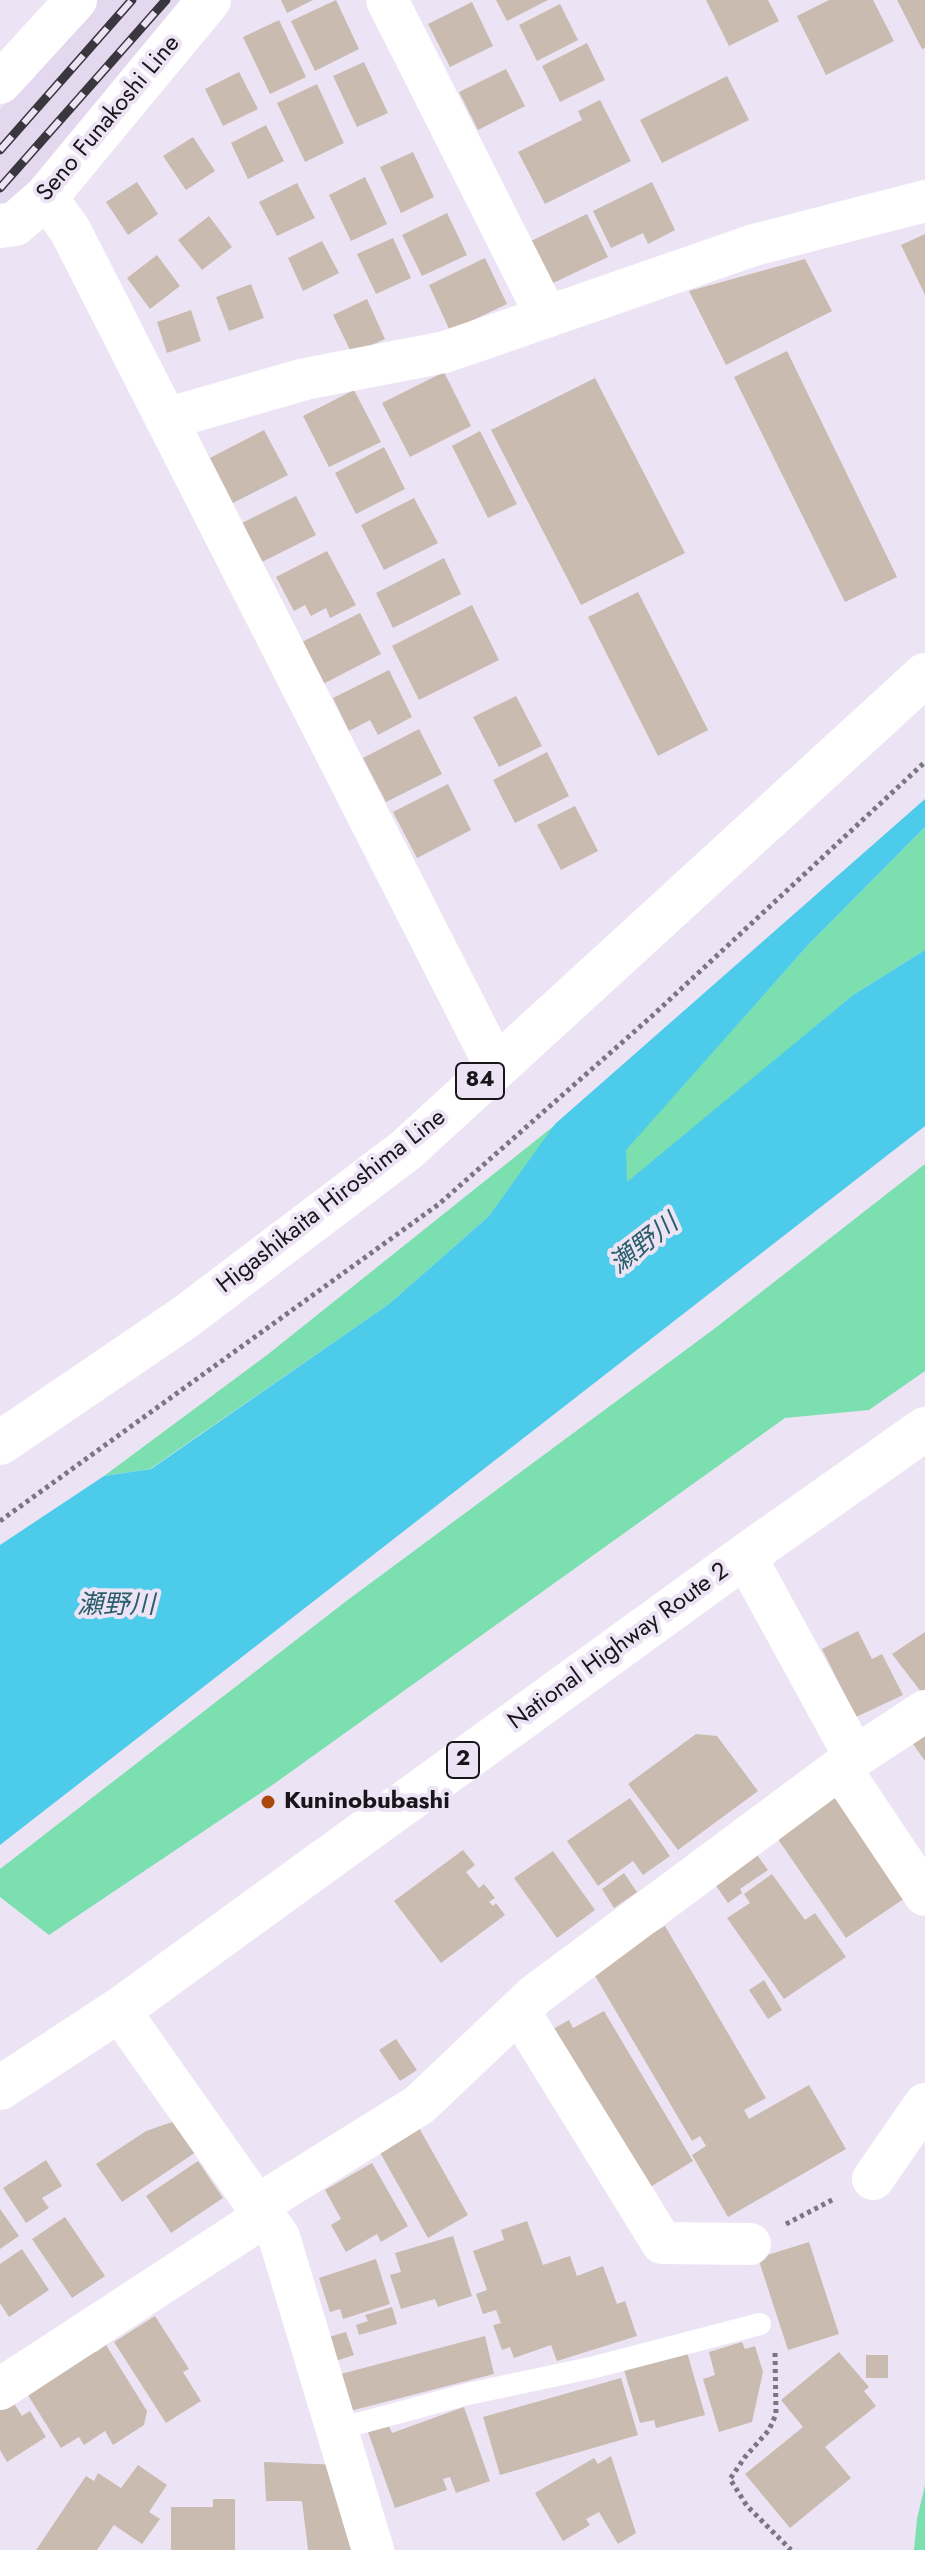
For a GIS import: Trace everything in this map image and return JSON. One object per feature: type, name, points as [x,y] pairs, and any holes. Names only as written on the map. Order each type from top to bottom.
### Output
[{"type":"main road","name":"Seno Funakoshi Line","points":[[0,226],[15,224],[46,197],[209,0]]},
{"type":"main road","name":"Higashikaita Hiroshima Line","points":[[0,1443],[184,1318],[406,1150],[925,675]]},
{"type":"main road","name":"National Highway Route 2","points":[[0,2088],[119,2010],[925,1429]]},
{"type":"street","points":[[0,83],[76,0]]},
{"type":"street","points":[[387,0],[547,317]]},
{"type":"street","points":[[46,197],[70,230],[496,1067]]},
{"type":"street","points":[[166,419],[305,379],[445,352],[754,245],[925,201]]},
{"type":"street","points":[[745,1556],[848,1762],[925,1895]]},
{"type":"street","points":[[0,2389],[419,2105],[535,1995],[848,1762],[925,1711]]},
{"type":"street","points":[[119,2010],[279,2237],[373,2550]]},
{"type":"street","points":[[519,2011],[662,2243],[750,2244]]},
{"type":"street","points":[[873,2179],[925,2104]]},
{"type":"lane","points":[[338,2429],[468,2394],[595,2367],[760,2324]]},
{"type":"path","points":[[0,1521],[439,1204],[652,1016],[925,762]]},
{"type":"shaded area","points":[[95,0],[191,0],[0,218],[0,110]]},
{"type":"green space","points":[[925,827],[925,950],[853,995],[627,1184],[625,1150],[809,944]]},
{"type":"green space","points":[[555,1125],[489,1216],[389,1304],[150,1469],[104,1476],[267,1355]]},
{"type":"green space","points":[[925,1164],[925,1371],[869,1410],[785,1418],[271,1786],[49,1935],[0,1897],[0,1869],[349,1599],[714,1329]]},
{"type":"green space","points":[[925,2485],[925,2550],[914,2550],[917,2519]]},
{"type":"water","name":"瀬野川","points":[[925,799],[925,827],[809,944],[626,1150],[627,1182],[853,995],[925,950],[925,1126],[0,1845],[0,1545],[104,1476],[151,1469],[389,1304],[489,1216],[555,1124]]},
{"type":"building","points":[[281,0],[313,0],[287,13]]},
{"type":"building","points":[[336,0],[359,49],[315,71],[291,21]]},
{"type":"building","points":[[496,0],[548,0],[507,21]]},
{"type":"building","points":[[706,0],[768,0],[779,21],[729,46]]},
{"type":"building","points":[[829,0],[873,0],[894,41],[826,75],[797,16]]},
{"type":"building","points":[[897,0],[925,0],[925,48],[922,49]]},
{"type":"building","points":[[472,2],[493,46],[450,67],[428,24]]},
{"type":"building","points":[[560,4],[578,40],[537,61],[519,25]]},
{"type":"building","points":[[279,20],[306,77],[270,94],[243,37]]},
{"type":"building","points":[[587,43],[605,80],[560,102],[542,66]]},
{"type":"building","points":[[364,62],[388,113],[357,127],[333,76]]},
{"type":"building","points":[[506,69],[525,106],[478,130],[459,92]]},
{"type":"building","points":[[239,72],[258,109],[223,126],[205,89]]},
{"type":"building","points":[[727,76],[749,120],[662,163],[640,120]]},
{"type":"building","points":[[317,84],[344,143],[305,162],[277,103]]},
{"type":"building","points":[[600,100],[631,161],[545,204],[518,152],[582,120],[578,111]]},
{"type":"building","points":[[266,125],[284,161],[248,179],[231,143]]},
{"type":"building","points":[[193,137],[215,171],[186,190],[163,156]]},
{"type":"building","points":[[413,152],[434,197],[401,213],[380,167]]},
{"type":"building","points":[[365,177],[387,224],[351,241],[329,195]]},
{"type":"building","points":[[137,182],[158,214],[128,235],[106,202]]},
{"type":"building","points":[[652,182],[675,230],[648,244],[643,233],[611,248],[593,211]]},
{"type":"building","points":[[297,183],[315,218],[277,236],[259,202]]},
{"type":"building","points":[[447,213],[467,255],[422,276],[402,235]]},
{"type":"building","points":[[587,214],[608,257],[551,284],[531,241]]},
{"type":"building","points":[[209,216],[232,247],[202,270],[178,240]]},
{"type":"building","points":[[925,234],[925,295],[901,245]]},
{"type":"building","points":[[393,238],[411,278],[376,294],[357,254]]},
{"type":"building","points":[[322,241],[339,273],[303,291],[288,258]]},
{"type":"building","points":[[157,255],[180,286],[150,309],[127,278]]},
{"type":"building","points":[[485,258],[507,304],[450,331],[429,285]]},
{"type":"building","points":[[805,259],[832,311],[726,365],[689,291]]},
{"type":"building","points":[[251,284],[264,318],[229,331],[216,297]]},
{"type":"building","points":[[367,299],[385,339],[352,354],[333,315]]},
{"type":"building","points":[[191,310],[201,341],[167,353],[157,322]]},
{"type":"building","points":[[787,351],[897,577],[845,602],[734,377]]},
{"type":"building","points":[[444,372],[471,426],[410,457],[382,403]]},
{"type":"building","points":[[595,378],[685,553],[581,605],[491,430]]},
{"type":"building","points":[[354,390],[381,442],[329,467],[303,416]]},
{"type":"building","points":[[264,430],[288,475],[233,503],[210,458]]},
{"type":"building","points":[[480,431],[517,504],[488,518],[452,446]]},
{"type":"building","points":[[384,447],[405,489],[356,514],[335,473]]},
{"type":"building","points":[[296,496],[316,535],[260,563],[240,524]]},
{"type":"building","points":[[414,498],[438,543],[384,570],[361,525]]},
{"type":"building","points":[[327,551],[356,605],[330,618],[326,608],[311,616],[305,605],[294,611],[276,577]]},
{"type":"building","points":[[444,558],[461,594],[393,628],[376,593]]},
{"type":"building","points":[[638,592],[708,730],[658,756],[588,617]]},
{"type":"building","points":[[472,605],[499,660],[419,700],[392,646]]},
{"type":"building","points":[[360,613],[381,654],[323,684],[302,642]]},
{"type":"building","points":[[389,670],[412,717],[378,735],[370,720],[349,731],[333,698]]},
{"type":"building","points":[[516,696],[542,746],[499,767],[473,717]]},
{"type":"building","points":[[419,729],[442,774],[386,802],[363,758]]},
{"type":"building","points":[[547,752],[569,796],[515,823],[493,780]]},
{"type":"building","points":[[448,784],[471,830],[417,858],[393,812]]},
{"type":"building","points":[[575,806],[598,851],[561,870],[537,825]]},
{"type":"building","points":[[858,1631],[872,1659],[882,1654],[903,1695],[856,1717],[822,1649]]},
{"type":"building","points":[[925,1632],[925,1697],[892,1654]]},
{"type":"building","points":[[696,1734],[717,1736],[758,1791],[678,1850],[628,1784]]},
{"type":"building","points":[[925,1736],[925,1761],[913,1744]]},
{"type":"building","points":[[831,1792],[905,1898],[846,1938],[773,1832]]},
{"type":"building","points":[[630,1798],[670,1856],[643,1875],[633,1861],[598,1886],[567,1841]]},
{"type":"building","points":[[463,1850],[475,1865],[466,1872],[479,1888],[484,1884],[495,1898],[489,1902],[493,1906],[496,1903],[505,1915],[441,1963],[394,1901]]},
{"type":"building","points":[[553,1851],[595,1910],[557,1938],[514,1878]]},
{"type":"building","points":[[754,1851],[768,1870],[740,1889],[742,1893],[728,1903],[712,1880]]},
{"type":"building","points":[[624,1873],[637,1892],[614,1908],[602,1889]]},
{"type":"building","points":[[772,1874],[805,1920],[815,1913],[846,1957],[784,1999],[727,1918],[750,1903],[744,1894]]},
{"type":"building","points":[[665,1926],[766,2098],[744,2110],[749,2119],[809,2085],[846,2149],[728,2217],[692,2155],[706,2146],[700,2136],[692,2141],[591,1969]]},
{"type":"building","points":[[764,1980],[782,2010],[768,2019],[749,1990]]},
{"type":"building","points":[[604,2011],[693,2161],[647,2189],[553,2029],[569,2020],[573,2028]]},
{"type":"building","points":[[396,2039],[417,2070],[400,2081],[379,2050]]},
{"type":"building","points":[[175,2121],[196,2152],[122,2202],[96,2164],[146,2131]]},
{"type":"building","points":[[418,2126],[468,2215],[428,2238],[378,2149]]},
{"type":"building","points":[[46,2160],[62,2186],[42,2198],[49,2208],[26,2223],[3,2188]]},
{"type":"building","points":[[198,2161],[223,2198],[171,2233],[146,2196]]},
{"type":"building","points":[[372,2163],[408,2226],[381,2242],[377,2234],[346,2252],[331,2225],[341,2219],[325,2190]]},
{"type":"building","points":[[0,2209],[19,2236],[0,2249]]},
{"type":"building","points":[[65,2217],[105,2276],[72,2298],[32,2239]]},
{"type":"building","points":[[527,2221],[543,2265],[570,2256],[577,2276],[603,2266],[617,2304],[625,2301],[637,2336],[557,2361],[551,2345],[514,2358],[510,2347],[502,2350],[493,2325],[501,2323],[496,2310],[483,2314],[476,2294],[487,2290],[473,2251],[504,2240],[501,2230]]},
{"type":"building","points":[[453,2236],[472,2296],[438,2307],[435,2299],[401,2309],[390,2275],[401,2272],[395,2253]]},
{"type":"building","points":[[809,2242],[839,2334],[788,2350],[758,2258]]},
{"type":"building","points":[[22,2249],[49,2290],[9,2317],[0,2303],[0,2264]]},
{"type":"building","points":[[376,2259],[390,2304],[343,2319],[340,2309],[330,2312],[319,2278]]},
{"type":"building","points":[[392,2307],[397,2324],[359,2335],[356,2325],[368,2321],[365,2315]]},
{"type":"building","points":[[155,2316],[189,2369],[183,2372],[201,2401],[166,2423],[114,2342]]},
{"type":"building","points":[[346,2332],[354,2355],[330,2363],[322,2339]]},
{"type":"building","points":[[485,2336],[494,2374],[346,2412],[337,2375]]},
{"type":"building","points":[[742,2342],[745,2349],[755,2346],[763,2372],[752,2422],[719,2432],[703,2379],[715,2375],[709,2352]]},
{"type":"building","points":[[106,2345],[147,2411],[144,2425],[113,2445],[105,2431],[84,2445],[79,2437],[61,2448],[24,2389],[90,2347],[96,2352]]},
{"type":"building","points":[[687,2352],[705,2415],[656,2428],[654,2420],[640,2423],[624,2370]]},
{"type":"building","points":[[839,2352],[869,2387],[864,2391],[876,2406],[825,2447],[851,2478],[790,2528],[745,2474],[803,2427],[781,2400]]},
{"type":"building","points":[[866,2355],[888,2355],[888,2378],[866,2378]]},
{"type":"building","points":[[621,2378],[638,2435],[500,2475],[483,2417]]},
{"type":"building","points":[[10,2397],[22,2416],[30,2411],[46,2437],[7,2462],[0,2450],[0,2403]]},
{"type":"building","points":[[464,2407],[490,2481],[456,2493],[450,2477],[443,2479],[447,2490],[395,2508],[368,2432],[389,2426],[392,2433]]},
{"type":"building","points":[[611,2456],[636,2533],[618,2544],[599,2512],[586,2519],[590,2525],[563,2541],[535,2493],[594,2458],[598,2464]]},
{"type":"building","points":[[264,2462],[340,2465],[354,2550],[308,2550],[302,2501],[266,2501]]},
{"type":"building","points":[[138,2465],[167,2485],[149,2512],[160,2519],[142,2544],[114,2525],[97,2550],[36,2550],[86,2476],[94,2481],[98,2473],[121,2488]]},
{"type":"building","points":[[213,2499],[235,2499],[235,2550],[171,2550],[171,2507],[213,2507]]},
{"type":"railway","points":[[0,150],[132,0]]},
{"type":"railway","points":[[0,188],[166,0]]},
{"type":"place","name":"Kuninobubashi","points":[[268,1802]]}]
